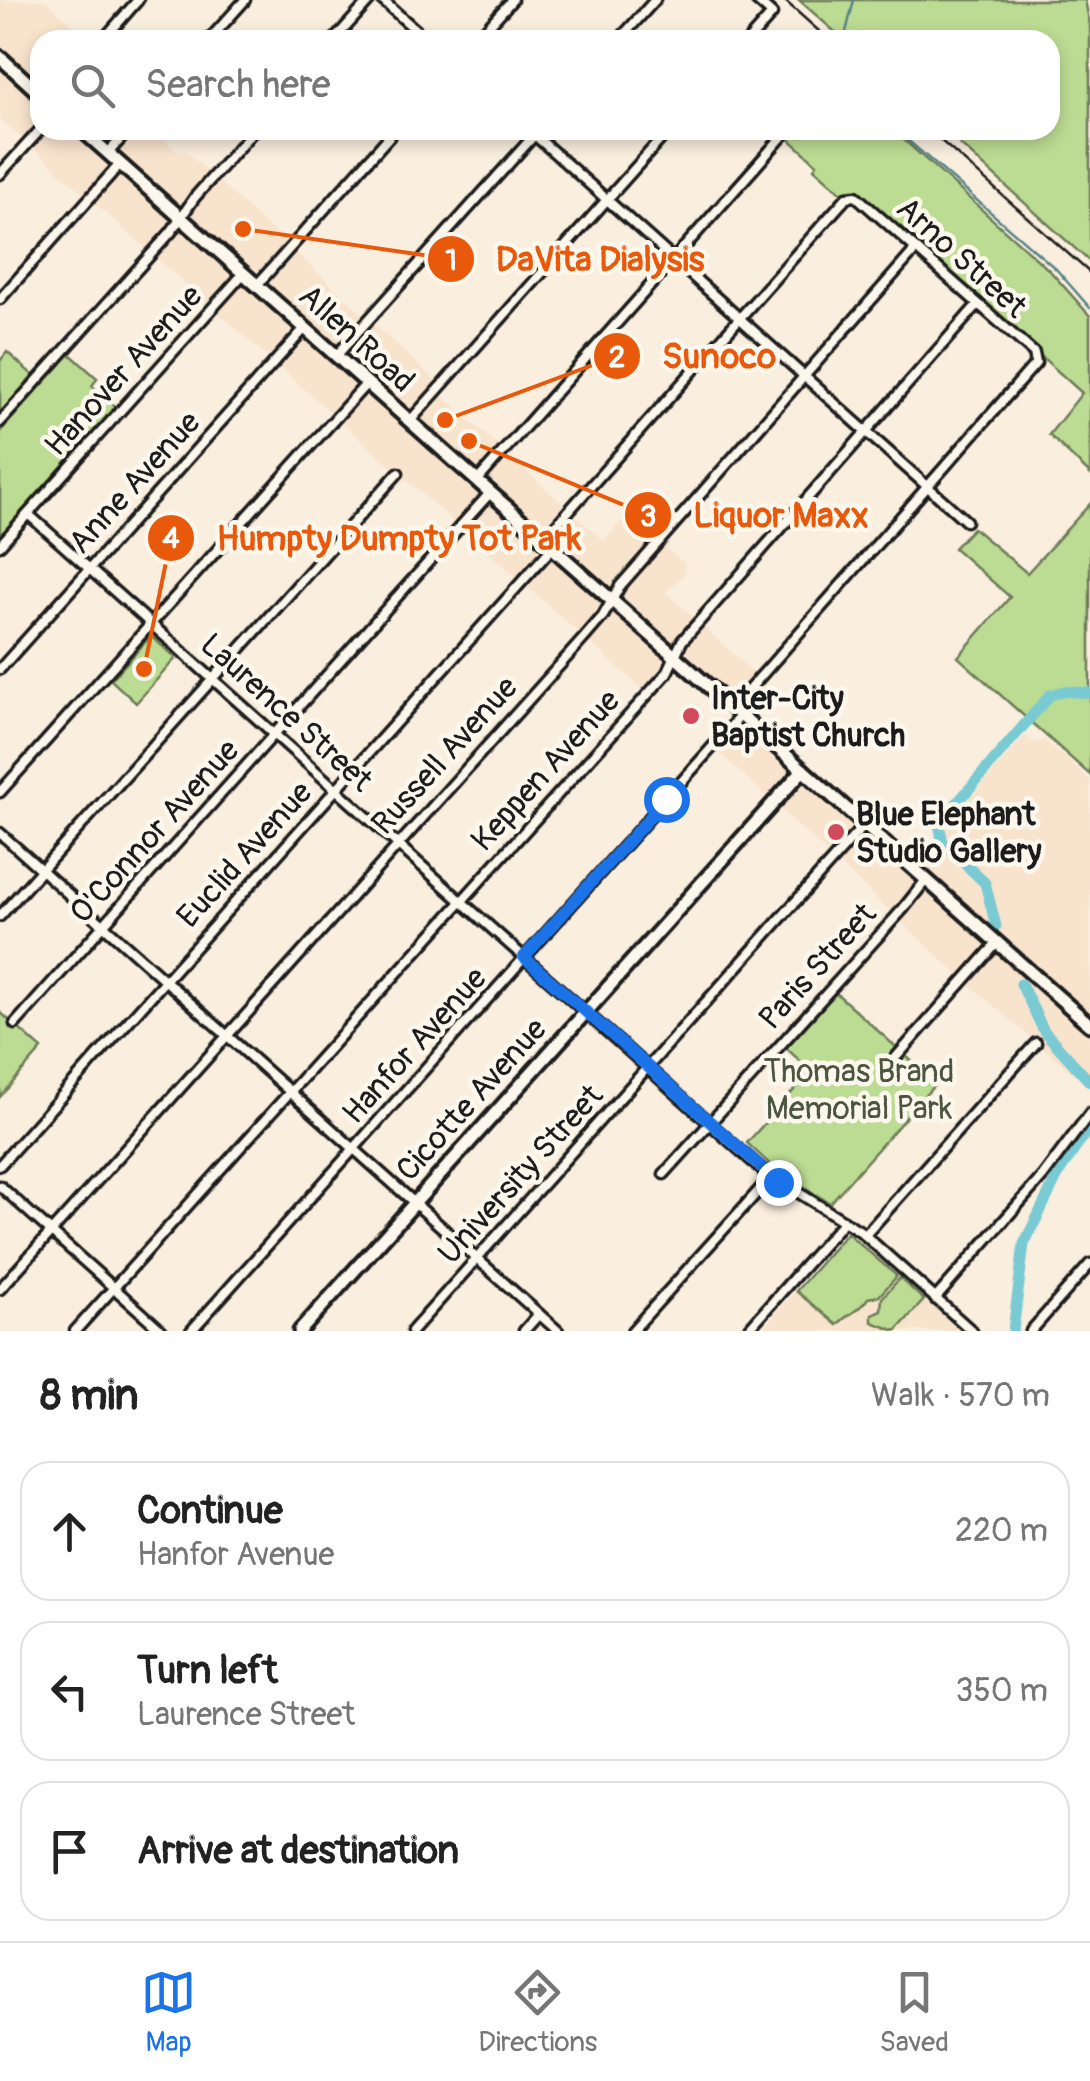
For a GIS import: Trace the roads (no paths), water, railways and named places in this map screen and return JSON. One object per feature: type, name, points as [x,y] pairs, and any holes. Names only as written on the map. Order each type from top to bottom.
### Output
[{"type":"main road","points":[[0,57],[30,85]]},
{"type":"main road","name":"Allen Road","points":[[93,140],[1090,1025]]},
{"type":"main road","name":"Cicotte Avenue","points":[[300,1331],[803,770]]},
{"type":"street","points":[[111,30],[138,0]]},
{"type":"street","points":[[218,30],[245,0]]},
{"type":"street","points":[[343,30],[370,0]]},
{"type":"street","points":[[382,0],[416,30]]},
{"type":"street","points":[[485,30],[512,0]]},
{"type":"street","points":[[628,30],[655,0]]},
{"type":"street","points":[[756,0],[772,14],[758,30]]},
{"type":"street","points":[[0,174],[31,140]]},
{"type":"street","points":[[108,154],[120,140]]},
{"type":"street","points":[[0,422],[171,232],[194,196],[245,140]]},
{"type":"street","points":[[257,286],[387,140]]},
{"type":"street","points":[[336,356],[526,140]]},
{"type":"street","points":[[544,140],[966,521]]},
{"type":"street","points":[[410,421],[660,140]]},
{"type":"street","points":[[477,481],[779,140]]},
{"type":"street","points":[[0,299],[120,164]]},
{"type":"street","name":"Arno Street","points":[[851,195],[1037,360]]},
{"type":"street","name":"Euclid Avenue","points":[[0,1166],[336,789],[851,195]]},
{"type":"street","name":"Russell Avenue","points":[[0,1289],[594,627],[620,586],[916,249]]},
{"type":"street","name":"Hanover Avenue","points":[[0,545],[244,274]]},
{"type":"street","name":"Keppen Avenue","points":[[76,1331],[668,672],[682,641],[978,304]]},
{"type":"street","name":"Anne Avenue","points":[[0,669],[305,328]]},
{"type":"street","name":"Hanfor Avenue","points":[[191,1331],[524,957],[1037,360]]},
{"type":"street","points":[[0,792],[367,383]]},
{"type":"street","points":[[0,916],[398,473]]},
{"type":"street","name":"O'Connor Avenue","points":[[15,1024],[490,493]]},
{"type":"street","name":"Laurence Street","points":[[28,514],[771,1177],[865,1235],[972,1331]]},
{"type":"street","name":"University Street","points":[[412,1331],[864,825]]},
{"type":"street","points":[[0,833],[558,1331]]},
{"type":"street","name":"Paris Street","points":[[664,1174],[926,880]]},
{"type":"street","points":[[891,1064],[997,943]]},
{"type":"street","points":[[865,1235],[1036,1043]]},
{"type":"street","points":[[936,1299],[1044,1176],[1090,1113]]},
{"type":"street","points":[[632,1331],[771,1177]]},
{"type":"street","points":[[0,1186],[162,1331]]},
{"type":"street","points":[[747,1331],[844,1221]]},
{"type":"street","points":[[1031,1331],[1090,1264]]},
{"type":"street","points":[[524,1331],[540,1314]]},
{"type":"waterway","points":[[846,30],[854,0]]},
{"type":"waterway","points":[[908,140],[1056,269],[1090,308]]},
{"type":"waterway","points":[[996,926],[985,883],[943,843],[939,824],[1050,695],[1064,691],[1090,693]]},
{"type":"waterway","points":[[1021,984],[1044,1031],[1090,1082]]},
{"type":"waterway","points":[[1013,1331],[1024,1244],[1059,1173],[1090,1126]]},
{"type":"railway","points":[[784,0],[818,30]]},
{"type":"railway","points":[[940,140],[1090,273]]},
{"type":"place","name":"DaVita Dialysis","points":[[243,229]]},
{"type":"place","name":"Sunoco","points":[[445,420]]},
{"type":"place","name":"Liquor Maxx","points":[[469,441]]},
{"type":"place","name":"Humpty Dumpty Tot Park","points":[[144,669]]},
{"type":"place","name":"Inter-City Baptist Church","points":[[691,716]]},
{"type":"place","name":"Blue Elephant Studio Gallery","points":[[836,832]]},
{"type":"park label","name":"Thomas Brand Memorial Park","points":[[859,1090]]}]
